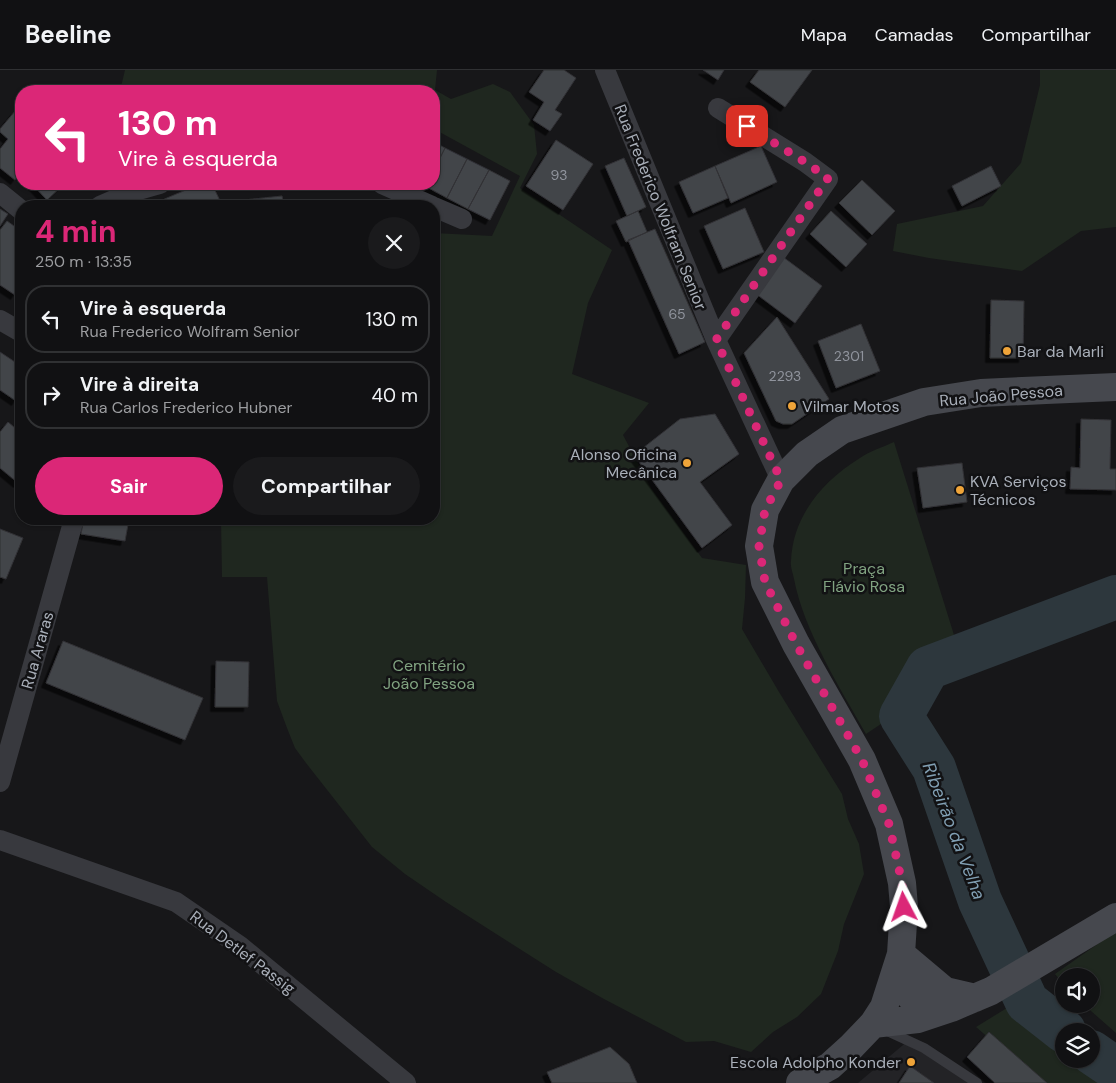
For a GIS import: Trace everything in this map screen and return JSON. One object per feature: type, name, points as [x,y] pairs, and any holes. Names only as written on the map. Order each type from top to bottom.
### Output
[{"type":"main road","name":"Rua João Pessoa","points":[[800,1083],[830,1066],[851,1047],[878,1016],[899,961],[904,907],[902,883],[889,824],[862,760],[796,644],[765,582],[759,546],[765,510],[781,480],[806,454],[842,430],[924,402],[981,394],[1116,387]]},
{"type":"main road","points":[[899,961],[907,991],[912,1000],[922,1006],[983,995],[1056,954],[1116,917]]},
{"type":"main road","points":[[899,961],[948,1000]]},
{"type":"main road","points":[[878,1016],[912,1000]]},
{"type":"main road","points":[[878,1016],[918,1019],[948,1000]]},
{"type":"street","name":"Rua Frederico Wolfram Senior","points":[[605,70],[716,340],[781,480]]},
{"type":"street","points":[[716,340],[828,178],[718,108]]},
{"type":"street","points":[[114,200],[139,190]]},
{"type":"street","points":[[395,190],[417,200]]},
{"type":"street","points":[[0,192],[15,205]]},
{"type":"street","points":[[440,210],[462,219]]},
{"type":"street","points":[[0,320],[15,329]]},
{"type":"street","name":"Rua Araras","points":[[0,782],[72,525]]},
{"type":"street","name":"Rua Detlef Passig","points":[[0,840],[176,902],[240,946],[406,1083]]},
{"type":"lane","points":[[878,1016],[977,1083]]},
{"type":"shaded area","name":"Escola Adolpho Konder","points":[[909,1040],[969,1083],[858,1083]]},
{"type":"green space","points":[[125,70],[437,70],[436,85],[121,85]]},
{"type":"green space","points":[[1040,70],[1116,70],[1116,227],[1081,231],[1022,271],[893,251],[897,224],[983,206],[1021,163],[1040,85]]},
{"type":"green space","name":"Cemitério João Pessoa","points":[[493,84],[510,92],[534,125],[537,154],[520,188],[612,250],[588,303],[572,374],[649,403],[623,435],[651,488],[702,558],[746,565],[742,629],[842,794],[848,819],[859,844],[864,874],[844,924],[838,951],[821,994],[797,1017],[773,1032],[751,1052],[714,1041],[686,1042],[604,999],[556,972],[446,902],[405,874],[372,847],[295,748],[287,728],[277,701],[267,577],[222,577],[221,525],[440,525],[440,233],[492,236],[520,176],[440,132],[440,93],[451,99]]},
{"type":"green space","name":"Praça Flávio Rosa","points":[[894,442],[954,635],[909,670],[894,698],[893,716],[866,734],[814,639],[799,599],[791,561],[797,529],[812,501],[822,489],[846,467],[872,451]]},
{"type":"green space","points":[[1116,931],[1116,1033],[1093,1013],[1100,1013],[1100,968],[1064,968]]},
{"type":"green space","points":[[1015,1003],[1055,1035],[1055,1068],[1097,1068],[1116,1083],[1040,1083],[976,1027]]},
{"type":"building","points":[[544,70],[564,70],[576,78],[555,110],[562,114],[550,131],[533,120],[544,102],[529,92]]},
{"type":"building","points":[[703,70],[724,70],[718,80]]},
{"type":"building","points":[[759,70],[812,70],[785,107],[750,82]]},
{"type":"building","points":[[15,111],[15,180],[0,168],[0,149],[8,139],[0,132],[0,129]]},
{"type":"building","points":[[556,140],[593,164],[563,210],[526,186]]},
{"type":"building","points":[[440,145],[445,148],[440,158]]},
{"type":"building","points":[[761,146],[777,182],[731,203],[715,166]]},
{"type":"building","points":[[445,148],[467,159],[447,198],[432,190],[440,190],[440,158]]},
{"type":"building","points":[[624,158],[646,207],[627,216],[605,166]]},
{"type":"building","points":[[467,159],[489,170],[468,209],[447,198]]},
{"type":"building","points":[[715,166],[728,198],[693,213],[679,182]]},
{"type":"building","points":[[991,166],[1001,186],[962,206],[952,186]]},
{"type":"building","points":[[489,170],[510,181],[490,220],[468,209]]},
{"type":"building","points":[[862,180],[895,211],[872,235],[839,203]]},
{"type":"building","points":[[38,190],[58,190],[47,200]]},
{"type":"building","points":[[186,190],[215,190],[220,200],[162,200]]},
{"type":"building","points":[[282,196],[283,200],[243,200]]},
{"type":"building","points":[[745,208],[764,252],[723,269],[704,226]]},
{"type":"building","points":[[0,209],[8,214],[0,226]]},
{"type":"building","points":[[638,211],[647,232],[626,242],[616,221]]},
{"type":"building","points":[[831,211],[867,244],[846,267],[810,234]]},
{"type":"building","points":[[7,221],[15,227],[15,295],[0,285],[0,230]]},
{"type":"building","points":[[655,229],[705,342],[679,354],[628,240]]},
{"type":"building","points":[[783,257],[822,286],[795,323],[755,293]]},
{"type":"building","points":[[991,300],[1024,301],[1023,358],[990,358]]},
{"type":"building","points":[[777,317],[829,399],[792,424],[783,424],[776,421],[744,353]]},
{"type":"building","points":[[861,324],[880,371],[836,388],[818,341]]},
{"type":"building","points":[[0,352],[15,362],[15,400],[0,390]]},
{"type":"building","points":[[715,414],[739,454],[700,482],[732,525],[702,548],[634,455],[680,419]]},
{"type":"building","points":[[1081,419],[1111,420],[1110,469],[1116,469],[1116,490],[1070,489],[1071,467],[1080,468]]},
{"type":"building","points":[[8,422],[15,428],[15,480],[0,468],[0,432]]},
{"type":"building","points":[[962,463],[967,502],[923,508],[917,468]]},
{"type":"building","points":[[83,525],[128,525],[125,541],[81,534]]},
{"type":"building","points":[[0,529],[23,538],[6,579],[0,577]]},
{"type":"building","points":[[63,641],[203,698],[185,740],[46,683]]},
{"type":"building","points":[[216,661],[249,662],[248,707],[215,707]]},
{"type":"building","points":[[989,1032],[1047,1083],[995,1083],[967,1057]]},
{"type":"building","points":[[610,1047],[629,1064],[637,1083],[552,1083],[547,1072]]},
{"type":"building","points":[[910,1066],[934,1083],[899,1083]]},
{"type":"waterway","name":"Ribeirão da Velha","points":[[1055,1024],[1027,1002],[980,901],[934,768],[901,716],[928,668],[1116,597]]},
{"type":"waterway","name":"Ribeirão da Velha","points":[[1100,1058],[1116,1069]]},
{"type":"place","name":"Bar da Marli","points":[[1007,351]]},
{"type":"place","name":"Vilmar Motos","points":[[792,406]]},
{"type":"place","name":"Alonso Oficina Mecânica","points":[[687,463]]},
{"type":"place","name":"KVA Serviços Técnicos","points":[[960,490]]},
{"type":"place","name":"Escola Adolpho Konder","points":[[911,1062]]},
{"type":"route","points":[[747,126],[828,178],[716,340],[781,480],[765,510],[759,546],[765,582],[796,644],[862,760],[889,824],[902,883],[904,907]]}]
